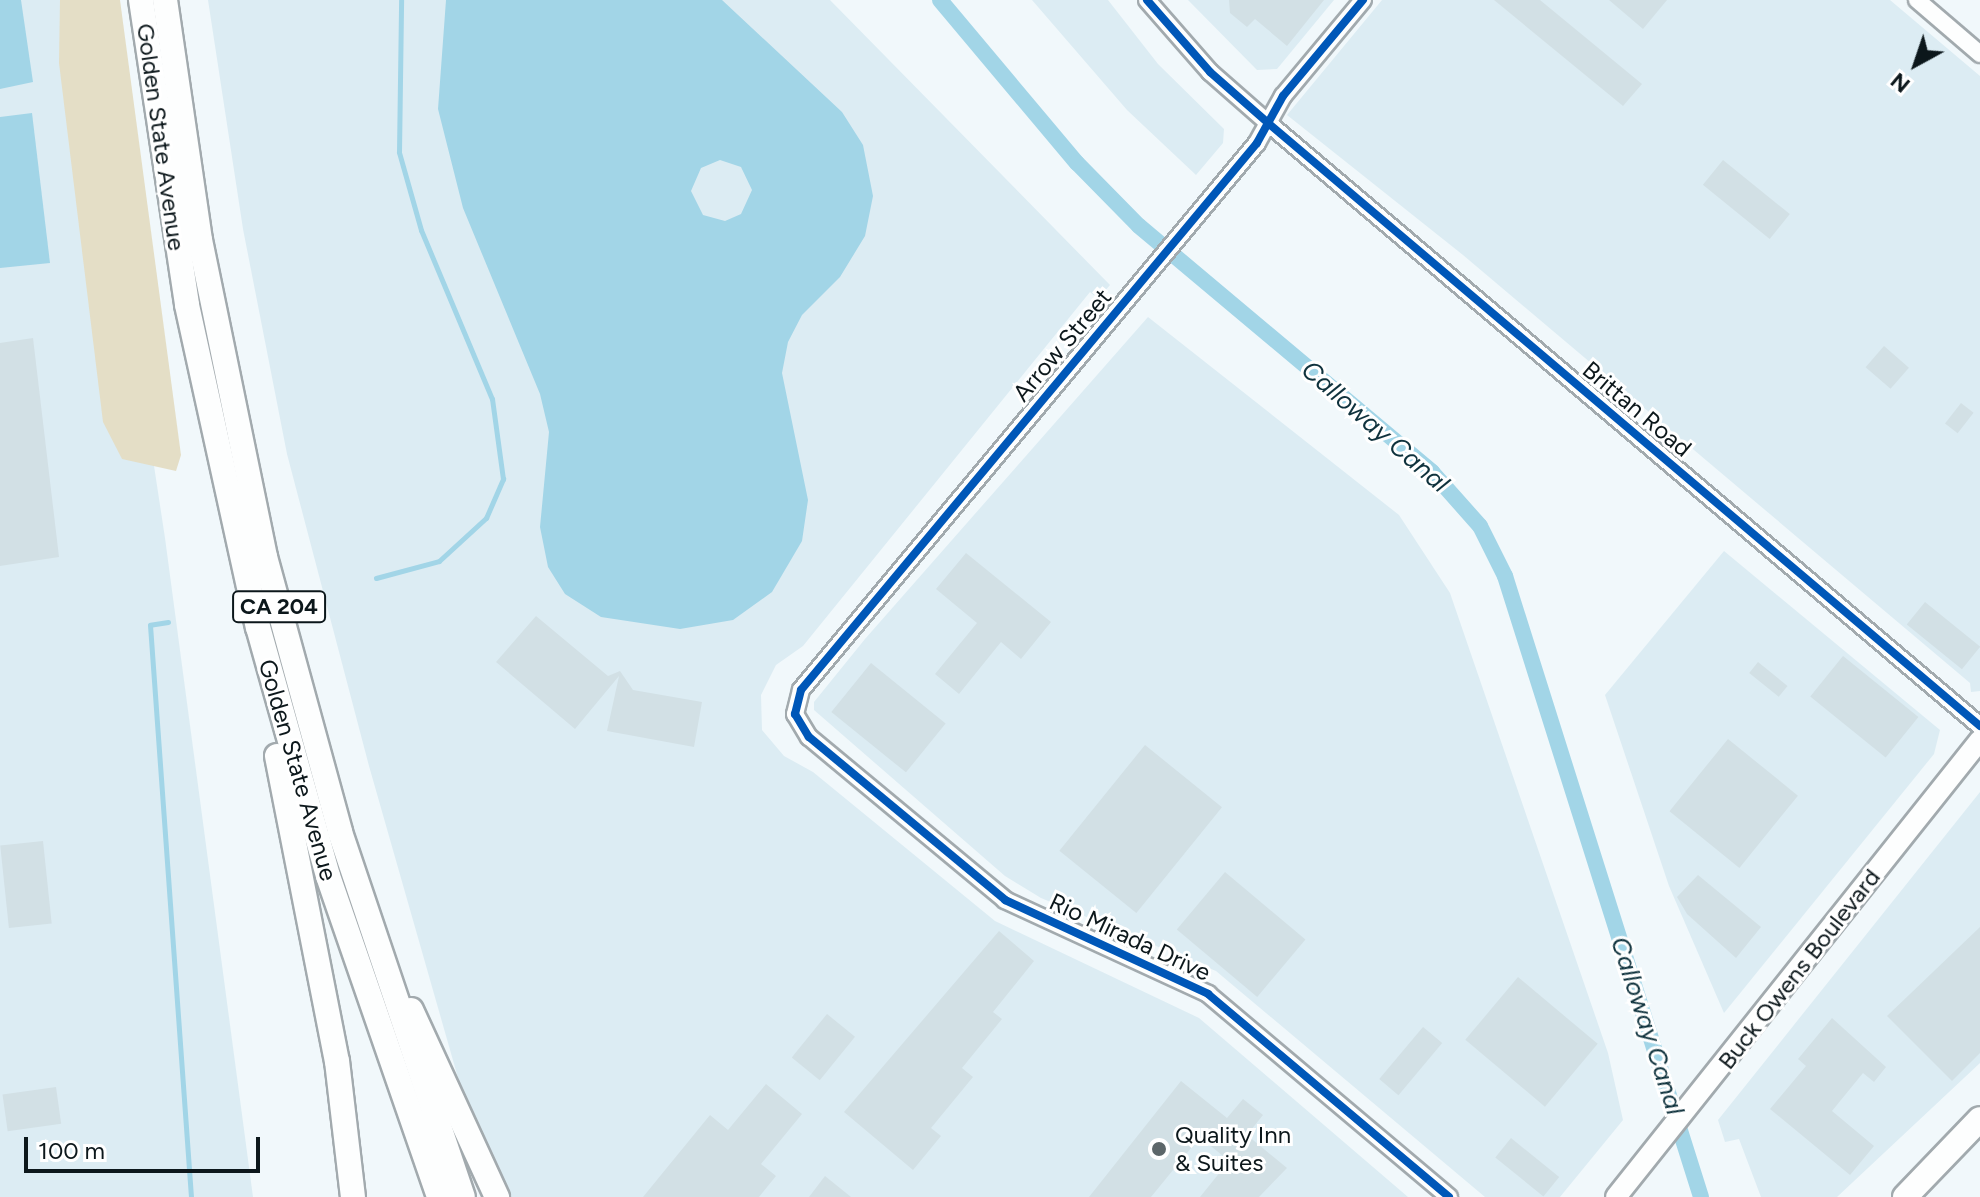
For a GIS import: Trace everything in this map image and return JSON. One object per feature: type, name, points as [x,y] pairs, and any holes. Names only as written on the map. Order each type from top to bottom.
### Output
[{"type":"highway","name":"Golden State Avenue","points":[[141,0],[187,305],[258,627],[328,876],[439,1197]]},
{"type":"highway","name":"Golden State Avenue","points":[[165,0],[228,391],[265,557],[363,902],[463,1197]]},
{"type":"highway","points":[[258,627],[270,719],[337,1061],[353,1197]]},
{"type":"highway","points":[[363,902],[497,1197]]},
{"type":"highway","points":[[1905,1197],[1980,1119]]},
{"type":"main road","name":"Buck Owens Boulevard","points":[[1616,1197],[1980,740]]},
{"type":"street","name":"Brittan Road","points":[[1147,0],[1210,72],[1268,123],[1980,726]]},
{"type":"street","name":"Arrow Street","points":[[795,714],[801,690],[1178,239],[1268,123],[1283,96],[1363,0]]},
{"type":"street","points":[[1917,0],[1980,54]]},
{"type":"street","name":"Rio Mirada Drive","points":[[795,714],[809,737],[1005,900],[1208,994],[1449,1197]]},
{"type":"shaded area","points":[[0,0],[83,0],[165,538],[253,1197],[0,1197]]},
{"type":"shaded area","points":[[60,0],[120,0],[181,455],[176,471],[122,459],[103,422],[59,63]]},
{"type":"shaded area","points":[[208,0],[830,0],[1110,285],[1098,299],[1090,292],[803,646],[776,665],[761,695],[762,730],[784,756],[813,772],[995,921],[1199,1018],[1408,1197],[492,1197],[369,766],[287,454],[243,229]]},
{"type":"shaded area","points":[[1032,0],[1108,0],[1158,64],[1224,129],[1223,143],[1196,175],[1127,110]]},
{"type":"shaded area","points":[[1188,0],[1334,0],[1277,69],[1257,70]]},
{"type":"shaded area","points":[[1382,0],[1890,0],[1980,76],[1980,691],[1971,692],[1970,683],[1463,255],[1287,115]]},
{"type":"shaded area","points":[[1148,317],[1399,515],[1450,593],[1608,1053],[1623,1120],[1560,1197],[1485,1197],[1216,971],[1041,898],[1005,876],[814,710],[814,702],[865,639]]},
{"type":"shaded area","points":[[1724,551],[1940,730],[1934,754],[1724,1013],[1669,886],[1605,695]]},
{"type":"shaded area","points":[[1980,792],[1980,1063],[1837,1197],[1761,1197],[1739,1139],[1725,1142],[1718,1120]]},
{"type":"water","points":[[0,0],[21,0],[33,82],[0,89]]},
{"type":"water","points":[[446,0],[722,0],[842,112],[863,145],[873,196],[865,236],[840,277],[802,315],[788,342],[782,373],[808,500],[802,541],[772,592],[733,620],[680,629],[601,617],[565,594],[548,567],[540,527],[549,432],[540,394],[463,208],[438,109]],"holes":[[[720,160],[741,167],[752,190],[741,214],[725,221],[703,215],[691,191],[701,168]]]},
{"type":"water","points":[[32,113],[50,263],[0,268],[0,117]]},
{"type":"building","points":[[1229,0],[1324,0],[1287,46],[1255,19],[1247,27],[1230,13]]},
{"type":"building","points":[[1494,0],[1540,0],[1642,84],[1623,106]]},
{"type":"building","points":[[1609,0],[1667,0],[1643,29]]},
{"type":"building","points":[[1723,160],[1790,214],[1770,239],[1703,185]]},
{"type":"building","points":[[33,338],[59,557],[0,566],[0,343]]},
{"type":"building","points":[[1884,346],[1909,368],[1891,389],[1866,367]]},
{"type":"building","points":[[1961,403],[1974,413],[1958,433],[1945,423]]},
{"type":"building","points":[[966,553],[1051,622],[1021,659],[1001,642],[959,694],[935,674],[977,623],[936,589]]},
{"type":"building","points":[[1925,602],[1980,647],[1962,669],[1907,625]]},
{"type":"building","points":[[536,616],[608,676],[620,671],[633,690],[702,702],[694,747],[607,731],[619,676],[575,729],[496,662]]},
{"type":"building","points":[[1843,656],[1918,717],[1886,757],[1810,696]]},
{"type":"building","points":[[1758,662],[1788,686],[1779,697],[1749,673]]},
{"type":"building","points":[[871,663],[946,723],[906,772],[831,712]]},
{"type":"building","points":[[1728,739],[1798,796],[1739,868],[1669,811]]},
{"type":"building","points":[[1145,745],[1222,807],[1136,913],[1059,851]]},
{"type":"building","points":[[43,841],[52,924],[9,928],[0,845]]},
{"type":"building","points":[[1225,872],[1305,939],[1257,997],[1177,929]]},
{"type":"building","points":[[1698,875],[1761,927],[1736,958],[1687,914],[1677,897]]},
{"type":"building","points":[[1980,927],[1980,1053],[1952,1081],[1887,1016]]},
{"type":"building","points":[[999,931],[1034,961],[993,1012],[1002,1019],[962,1068],[973,1077],[931,1128],[941,1136],[913,1170],[844,1112]]},
{"type":"building","points":[[1518,977],[1598,1044],[1545,1107],[1465,1040]]},
{"type":"building","points":[[827,1014],[855,1037],[820,1080],[792,1058]]},
{"type":"building","points":[[1832,1018],[1886,1067],[1874,1082],[1863,1073],[1832,1111],[1874,1146],[1850,1175],[1770,1109],[1806,1066],[1798,1059]]},
{"type":"building","points":[[1423,1027],[1442,1043],[1398,1095],[1379,1079]]},
{"type":"building","name":"Quality Inn & Suites","points":[[1181,1081],[1227,1118],[1243,1099],[1263,1115],[1247,1135],[1287,1168],[1259,1197],[1200,1197],[1229,1161],[1200,1137],[1151,1197],[1089,1197]]},
{"type":"building","points":[[766,1084],[802,1114],[761,1164],[776,1176],[759,1197],[643,1197],[710,1115],[728,1130]]},
{"type":"building","points":[[56,1087],[61,1124],[8,1131],[3,1095]]},
{"type":"building","points":[[1511,1138],[1559,1177],[1543,1196],[1495,1157]]},
{"type":"building","points":[[825,1176],[851,1197],[809,1197]]},
{"type":"waterway","points":[[376,578],[439,561],[486,518],[503,479],[492,399],[421,230],[399,152],[401,0]]},
{"type":"waterway","name":"Calloway Canal","points":[[940,0],[1077,163],[1139,226],[1432,472],[1480,526],[1505,576],[1701,1197]]},
{"type":"waterway","points":[[168,622],[150,625],[191,1197]]},
{"type":"cycle path","points":[[1147,0],[1210,72],[1268,123],[1980,726]]},
{"type":"cycle path","points":[[1363,0],[1283,96],[1257,143],[801,690],[795,714],[809,737],[1005,900],[1208,994],[1449,1197]]},
{"type":"place","name":"Quality Inn & Suites","points":[[1159,1149]]}]
